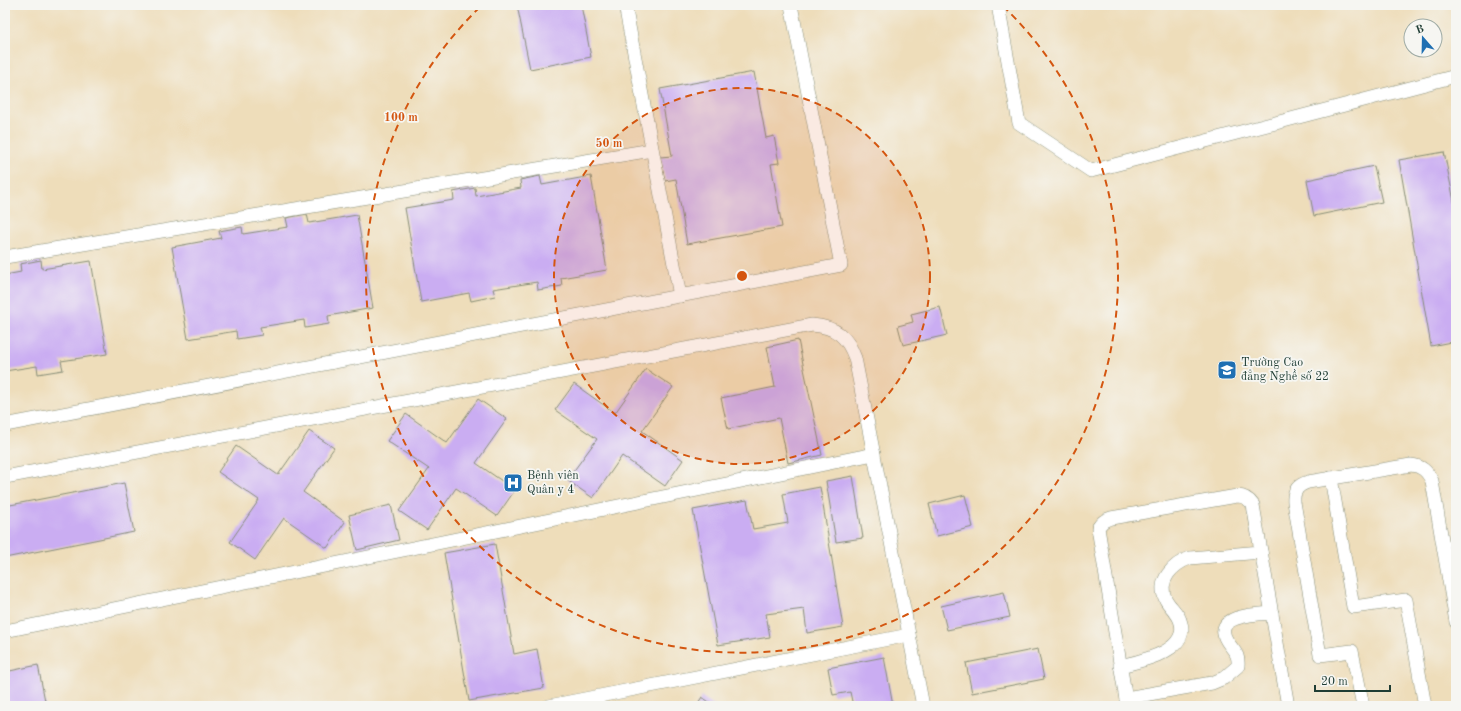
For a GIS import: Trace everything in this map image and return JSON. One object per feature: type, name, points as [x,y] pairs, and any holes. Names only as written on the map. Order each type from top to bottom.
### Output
[{"type":"lane","points":[[625,5],[680,296]]},
{"type":"lane","points":[[5,425],[841,265],[791,5]]},
{"type":"lane","points":[[998,5],[1019,124],[1091,171],[1456,76]]},
{"type":"lane","points":[[5,257],[652,150]]},
{"type":"lane","points":[[5,477],[812,325],[823,326],[841,335],[852,349],[855,358],[923,706]]},
{"type":"lane","points":[[5,631],[874,454]]},
{"type":"lane","points":[[1363,706],[1352,651],[1320,655],[1294,502],[1295,490],[1303,483],[1331,478],[1411,466],[1423,469],[1432,481],[1456,622]]},
{"type":"lane","points":[[1331,478],[1353,607],[1406,600],[1425,706]]},
{"type":"lane","points":[[1272,613],[1239,616],[1228,623],[1224,631],[1225,637],[1236,653],[1238,666],[1224,678],[1212,683],[1127,702],[1098,528],[1102,523],[1111,518],[1242,496],[1250,501],[1253,505],[1272,613],[1288,706]]},
{"type":"lane","points":[[1120,666],[1140,661],[1164,652],[1175,645],[1181,637],[1182,628],[1180,620],[1176,612],[1167,602],[1163,592],[1165,578],[1174,566],[1190,558],[1261,552]]},
{"type":"lane","points":[[549,706],[909,635]]},
{"type":"building","points":[[517,5],[581,5],[591,57],[530,69]]},
{"type":"building","points":[[754,72],[766,138],[774,136],[779,163],[771,164],[782,227],[687,244],[676,179],[665,181],[660,157],[672,156],[660,89]]},
{"type":"building","points":[[1444,152],[1456,211],[1456,341],[1431,346],[1399,160]]},
{"type":"building","points":[[1374,166],[1382,202],[1314,216],[1307,180]]},
{"type":"building","points":[[540,176],[542,185],[591,176],[607,270],[561,278],[562,286],[538,290],[537,282],[493,289],[495,296],[471,301],[469,293],[421,302],[405,208],[454,200],[453,192],[475,188],[476,196],[521,188],[520,180]]},
{"type":"building","points":[[307,214],[309,223],[357,215],[373,308],[328,316],[329,324],[305,328],[304,320],[260,327],[262,335],[237,339],[236,331],[188,339],[172,247],[221,238],[219,231],[242,227],[243,234],[288,227],[286,218]]},
{"type":"building","points":[[41,260],[42,269],[91,261],[107,354],[61,361],[63,370],[38,374],[37,366],[5,371],[5,275],[21,272],[20,264]]},
{"type":"building","points":[[940,307],[947,335],[903,345],[898,326],[913,322],[911,314]]},
{"type":"building","points":[[798,340],[822,455],[788,463],[779,418],[728,429],[721,398],[775,387],[767,347]]},
{"type":"building","points":[[646,369],[673,387],[642,431],[683,460],[665,486],[622,456],[593,498],[567,480],[597,439],[555,410],[574,384],[615,413]]},
{"type":"building","points":[[478,399],[507,419],[476,463],[515,490],[497,516],[456,488],[427,530],[399,511],[429,469],[387,441],[406,414],[447,443]]},
{"type":"building","points":[[309,431],[334,448],[303,492],[345,522],[327,548],[284,518],[255,560],[230,542],[259,500],[218,472],[236,446],[278,475]]},
{"type":"building","points":[[853,476],[863,538],[836,542],[826,481]]},
{"type":"building","points":[[124,483],[134,532],[5,558],[5,506]]},
{"type":"building","points":[[820,487],[843,627],[807,633],[804,609],[766,614],[770,637],[718,645],[693,510],[747,500],[753,529],[788,523],[783,494]]},
{"type":"building","points":[[965,495],[973,527],[937,536],[929,504]]},
{"type":"building","points":[[391,505],[399,540],[357,550],[349,515]]},
{"type":"building","points":[[495,544],[514,654],[537,649],[544,688],[469,701],[444,553]]},
{"type":"building","points":[[1004,592],[1010,617],[947,630],[941,606]]},
{"type":"building","points":[[1038,649],[1044,679],[972,693],[966,663]]},
{"type":"building","points":[[884,657],[893,706],[853,706],[850,692],[833,695],[828,668]]},
{"type":"building","points":[[38,665],[46,706],[5,706],[5,672]]},
{"type":"building","points":[[702,697],[715,706],[696,706]]},
{"type":"place","name":"Trường Cao đẳng Nghề số 22","points":[[1227,370]]},
{"type":"place","name":"Bệnh viên Quân y 4","points":[[513,483]]}]
